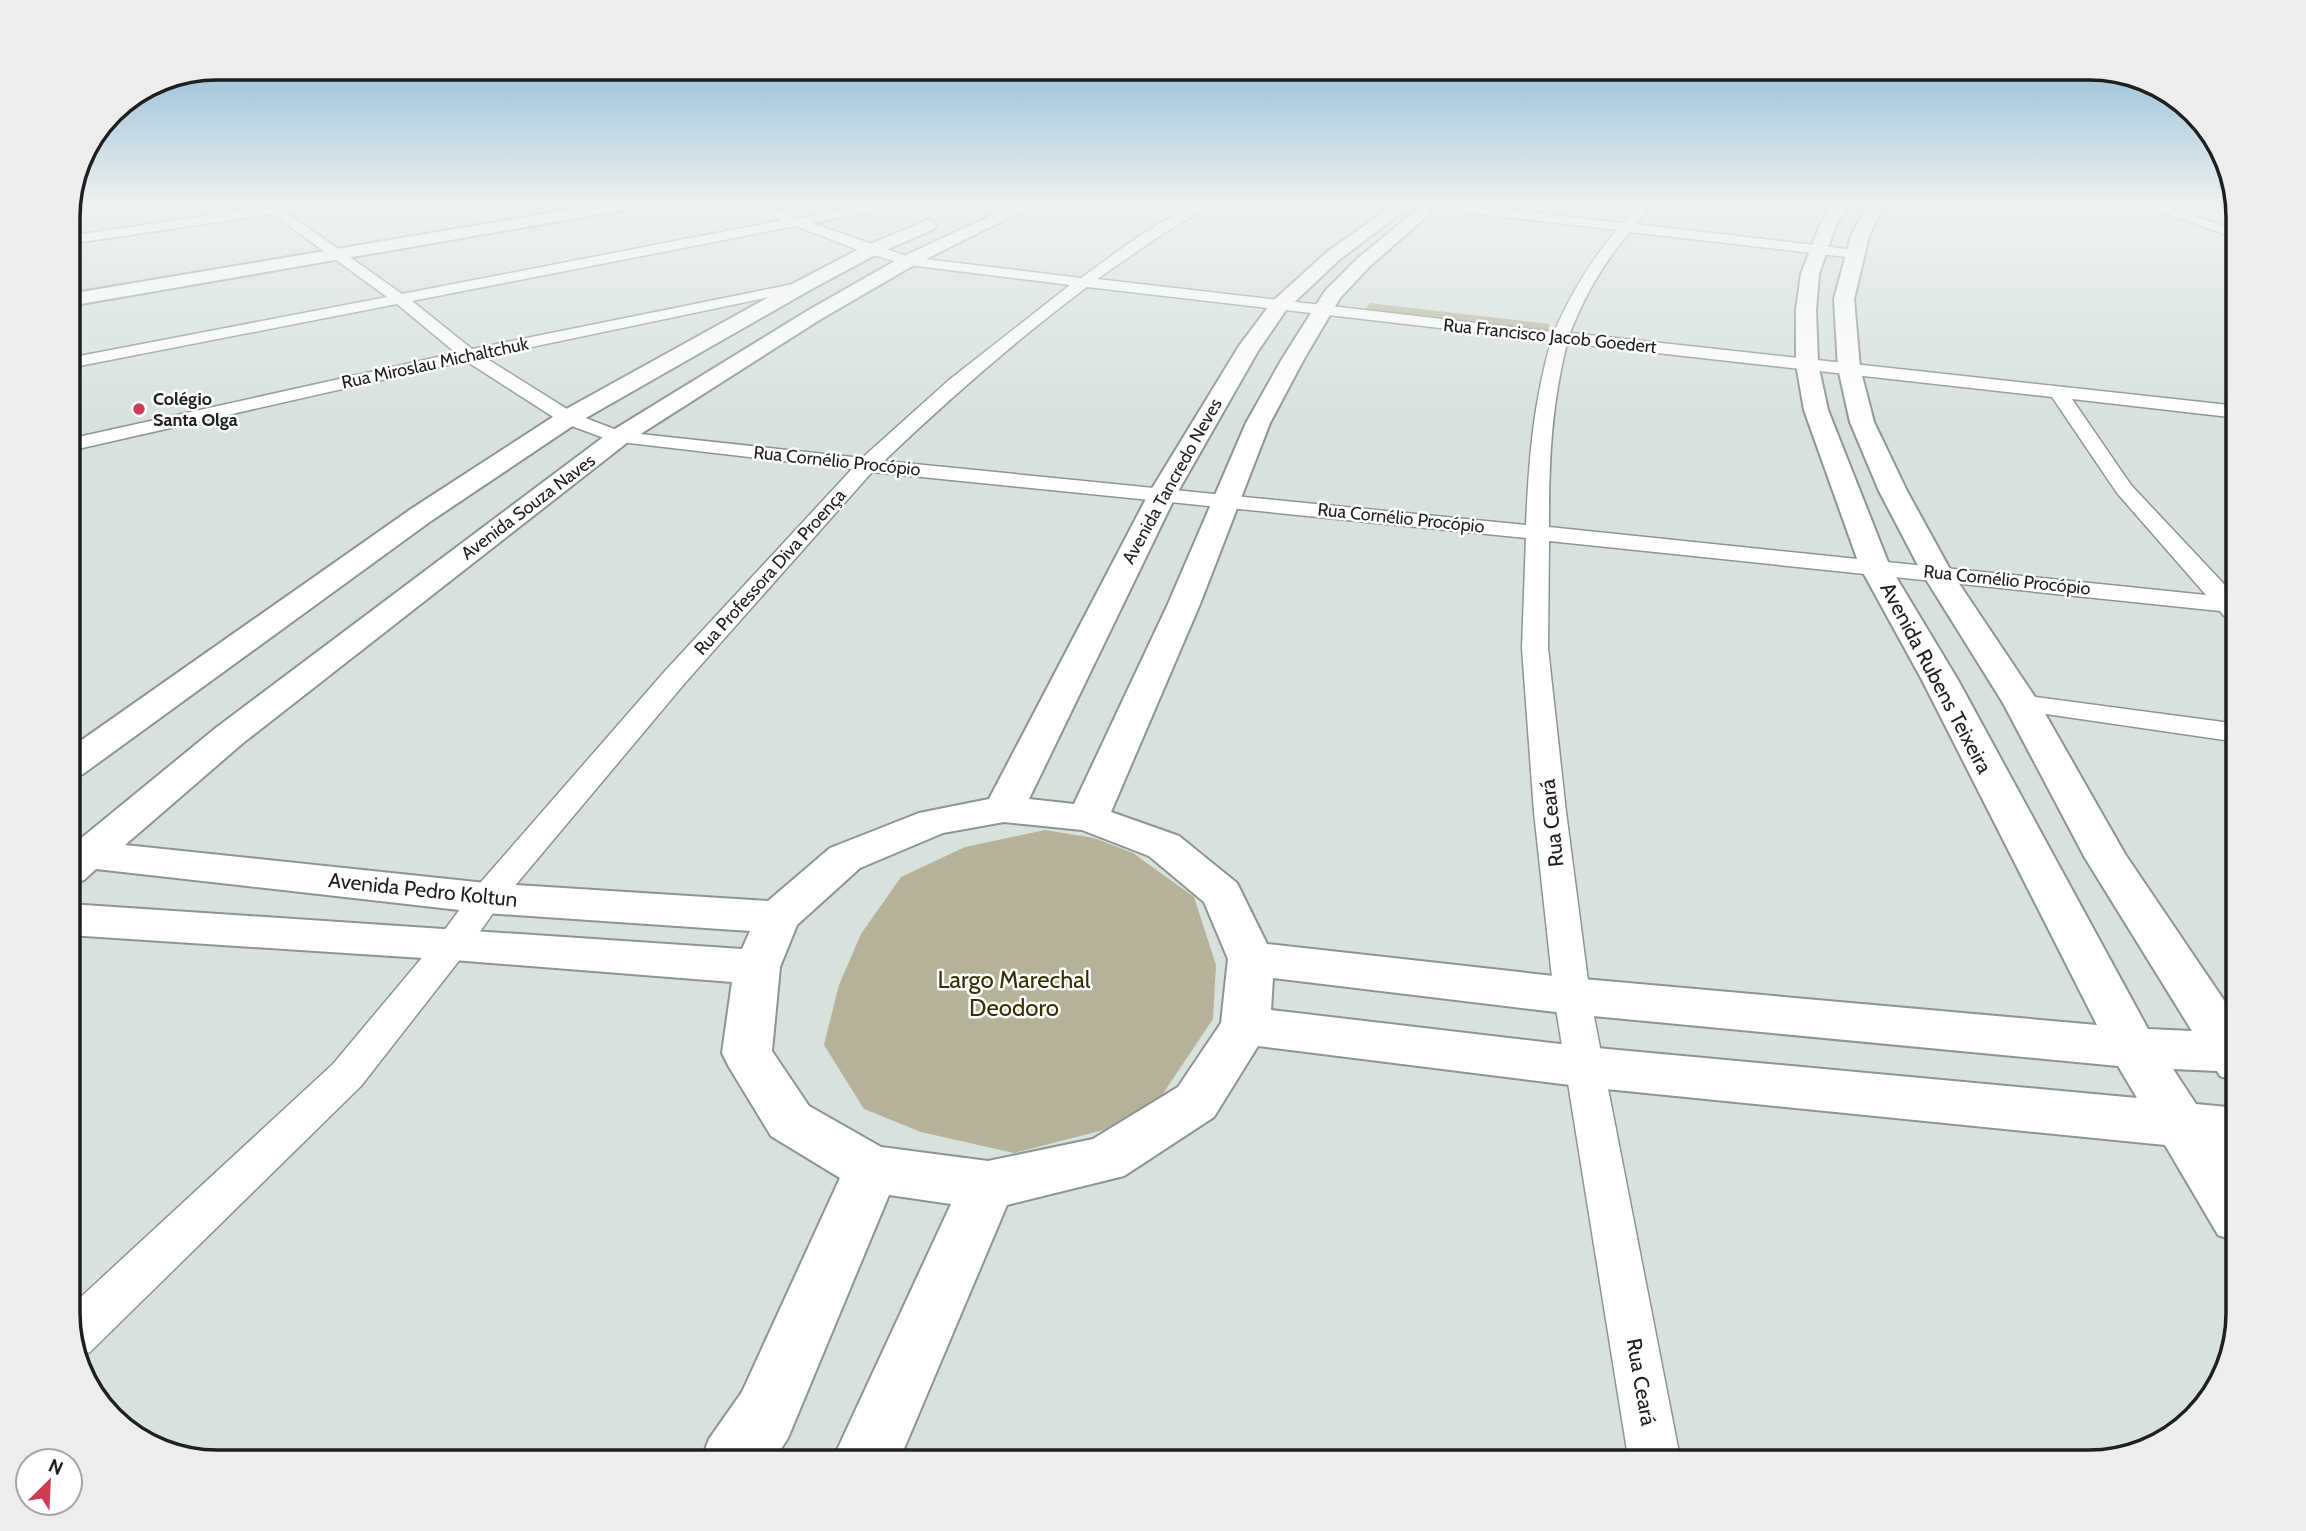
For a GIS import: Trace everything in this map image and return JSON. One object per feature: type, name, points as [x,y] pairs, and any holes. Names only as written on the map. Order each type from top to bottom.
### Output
[{"type":"street","points":[[81,284],[143,275]]},
{"type":"street","points":[[81,298],[194,275]]},
{"type":"street","name":"Rua Cornélio Procópio","points":[[366,275],[400,299],[469,355],[568,418],[619,437],[867,465],[1226,499],[1937,573],[2226,608]]},
{"type":"street","points":[[81,361],[518,275]]},
{"type":"street","points":[[81,757],[421,515],[568,418],[823,275]]},
{"type":"street","name":"Avenida Souza Naves","points":[[81,854],[230,735],[619,437],[883,275]]},
{"type":"street","name":"Rua Francisco Jacob Goedert","points":[[1028,275],[1279,306],[1337,301],[1807,364],[2226,411]]},
{"type":"street","name":"Rua Professora Diva Proença","points":[[82,1328],[347,1075],[453,944],[486,898],[675,677],[867,465],[956,384],[1093,275]]},
{"type":"street","name":"Avenida Tancredo Neves","points":[[1004,809],[1162,495],[1247,351],[1279,306],[1312,275]]},
{"type":"street","points":[[1088,818],[1184,604],[1258,424],[1354,275]]},
{"type":"street","name":"Rua Ceará","points":[[1591,275],[1563,330],[1546,392],[1539,447],[1535,648],[1550,812],[1572,996],[1653,1450]]},
{"type":"street","name":"Avenida Rubens Teixeira","points":[[1810,275],[1806,310],[1807,364],[1816,410],[1875,567],[1940,680],[2133,1048],[2226,1198]]},
{"type":"street","points":[[1850,275],[1844,299],[1849,368],[1867,433],[1893,491],[1937,573],[2021,703],[2106,858],[2226,1045]]},
{"type":"street","name":"Rua Miroslau Michaltchuk","points":[[81,442],[469,355],[803,286]]},
{"type":"street","name":"Rua Francisco Jacob Goedert","points":[[1382,301],[1563,330]]},
{"type":"street","points":[[2058,392],[2124,489],[2226,600]]},
{"type":"street","points":[[2021,703],[2226,731]]},
{"type":"street","points":[[1004,809],[1088,818],[1164,846],[1222,894],[1251,959],[1245,1026],[1196,1102],[1105,1160],[988,1185],[872,1169],[790,1121],[747,1053],[757,967],[778,917],[845,858],[933,822],[1004,809]]},
{"type":"street","name":"Avenida Pedro Koltun","points":[[81,860],[486,898],[778,917]]},
{"type":"street","points":[[81,921],[453,944],[757,967]]},
{"type":"street","points":[[1251,959],[1572,996],[2226,1056]]},
{"type":"street","points":[[1245,1026],[1586,1067],[2226,1129]]},
{"type":"street","points":[[742,1450],[765,1415],[872,1169]]},
{"type":"street","points":[[870,1450],[988,1185]]},
{"type":"green space","points":[[1370,303],[1550,324],[1547,332],[1364,311]]},
{"type":"green space","name":"Largo Marechal Deodoro","points":[[1045,830],[1094,838],[1133,853],[1194,897],[1216,965],[1213,1019],[1146,1119],[1014,1153],[921,1132],[864,1109],[824,1045],[839,985],[861,934],[901,877],[965,847]]},
{"type":"place","name":"Colégio Santa Olga","points":[[139,409]]}]
